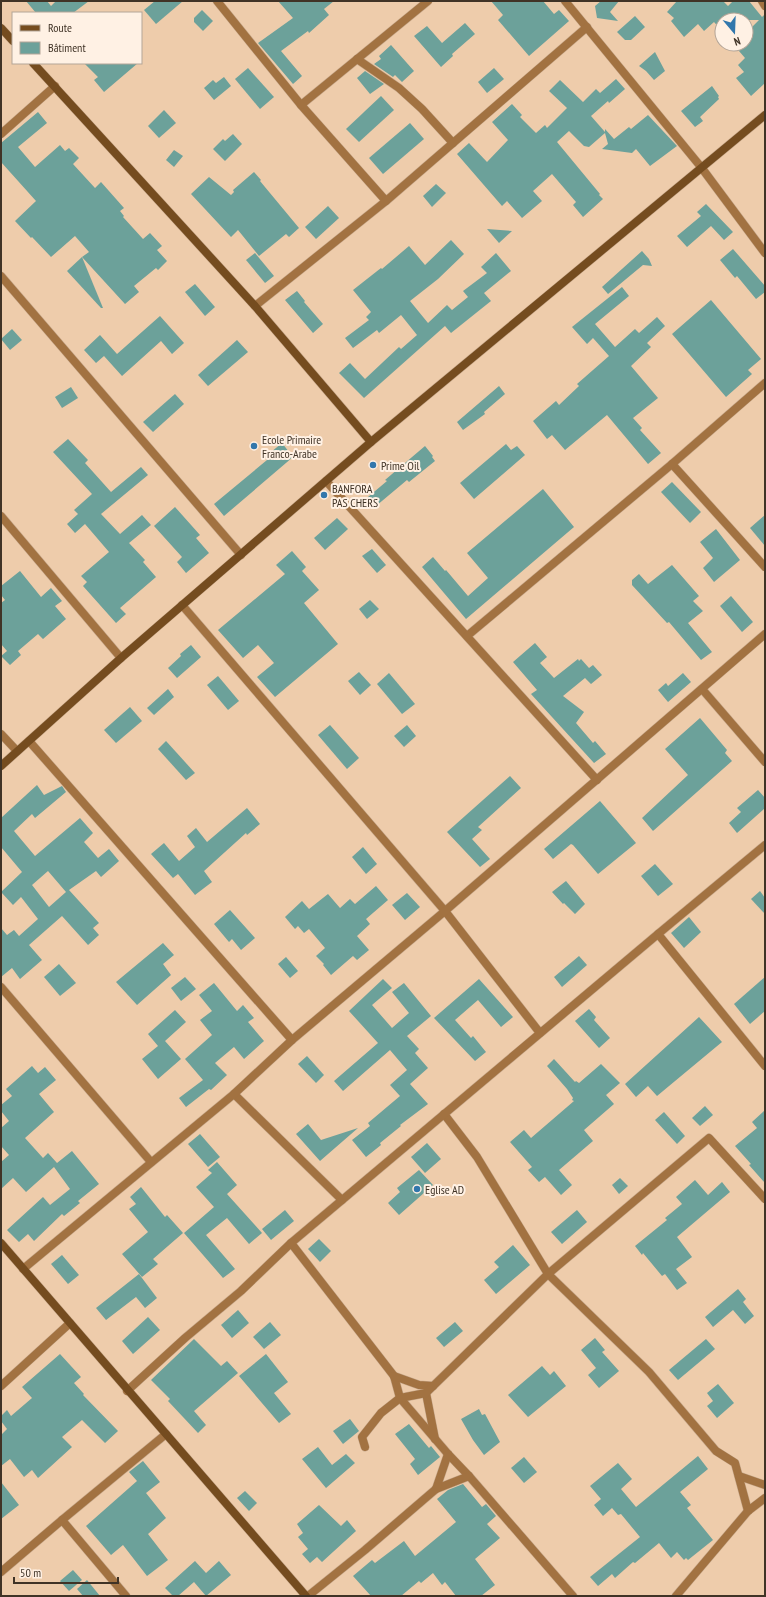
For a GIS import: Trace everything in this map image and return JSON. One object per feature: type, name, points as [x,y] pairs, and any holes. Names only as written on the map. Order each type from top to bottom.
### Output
[{"type":"main road","points":[[1,28],[12,40]]},
{"type":"main road","points":[[34,64],[255,306],[371,442]]},
{"type":"main road","points":[[1,766],[121,658],[371,442],[701,166],[765,115]]},
{"type":"main road","points":[[1,1243],[127,1391],[307,1596]]},
{"type":"street","points":[[217,1],[301,105],[386,201]]},
{"type":"street","points":[[301,105],[428,1]]},
{"type":"street","points":[[565,1],[701,166],[765,253]]},
{"type":"street","points":[[762,1],[765,6]]},
{"type":"street","points":[[255,306],[386,201],[587,27]]},
{"type":"street","points":[[358,59],[399,88],[422,108],[453,143]]},
{"type":"street","points":[[1,134],[55,86]]},
{"type":"street","points":[[1,276],[241,555]]},
{"type":"street","points":[[467,636],[672,464],[765,383]]},
{"type":"street","points":[[672,464],[765,567]]},
{"type":"street","points":[[326,481],[597,780]]},
{"type":"street","points":[[1,516],[121,658]]},
{"type":"street","points":[[182,606],[445,911],[540,1033]]},
{"type":"street","points":[[23,1269],[234,1094],[292,1040],[445,911],[765,634]]},
{"type":"street","points":[[702,689],[765,762]]},
{"type":"street","points":[[1,734],[17,751]]},
{"type":"street","points":[[29,740],[292,1040]]},
{"type":"street","points":[[127,1391],[342,1200],[765,845]]},
{"type":"street","points":[[658,934],[765,1066]]},
{"type":"street","points":[[1,986],[151,1162]]},
{"type":"street","points":[[234,1094],[342,1200]]},
{"type":"street","points":[[444,1114],[477,1157],[548,1274],[649,1372],[716,1450],[735,1463],[748,1511]]},
{"type":"street","points":[[365,1447],[362,1437],[381,1413],[400,1398],[426,1393],[548,1274],[709,1138],[765,1200]]},
{"type":"street","points":[[291,1244],[394,1376],[400,1398],[573,1596]]},
{"type":"street","points":[[1,1386],[70,1324]]},
{"type":"street","points":[[394,1376],[419,1385],[433,1386]]},
{"type":"street","points":[[426,1393],[436,1440]]},
{"type":"street","points":[[1,1572],[166,1434]]},
{"type":"street","points":[[436,1489],[448,1454]]},
{"type":"street","points":[[307,1596],[365,1550],[436,1489],[469,1476]]},
{"type":"street","points":[[739,1476],[765,1485]]},
{"type":"street","points":[[676,1596],[748,1511],[765,1498]]},
{"type":"street","points":[[62,1520],[126,1596]]},
{"type":"building","points":[[26,1],[47,1],[51,6],[56,1],[89,1],[74,12],[35,12]]},
{"type":"building","points":[[155,1],[183,1],[156,24],[144,10]]},
{"type":"building","points":[[278,1],[334,1],[324,9],[329,15],[309,33],[308,31],[281,51],[302,76],[293,84],[258,43],[293,18]]},
{"type":"building","points":[[491,1],[543,1],[554,14],[559,10],[569,21],[529,56],[498,20],[503,15]]},
{"type":"building","points":[[601,1],[619,1],[610,12],[618,21],[597,18],[595,6]]},
{"type":"building","points":[[677,1],[723,1],[728,6],[733,1],[749,1],[762,17],[765,14],[765,83],[751,96],[736,78],[744,72],[738,65],[745,58],[740,52],[754,52],[754,25],[759,20],[754,20],[754,12],[714,12],[714,22],[704,31],[698,24],[684,37],[671,21],[674,18],[667,12]]},
{"type":"building","points":[[202,10],[213,21],[203,31],[194,22],[194,18]]},
{"type":"building","points":[[635,16],[645,27],[631,40],[625,40],[617,32]]},
{"type":"building","points":[[465,23],[475,34],[452,54],[453,56],[441,67],[414,36],[427,26],[442,43]]},
{"type":"building","points":[[391,45],[414,71],[402,82],[395,75],[393,77],[374,64],[381,59],[379,56]]},
{"type":"building","points":[[655,52],[665,71],[654,80],[639,66]]},
{"type":"building","points":[[85,64],[137,64],[104,92],[94,80],[98,77]]},
{"type":"building","points":[[248,68],[274,97],[260,109],[235,79]]},
{"type":"building","points":[[494,68],[504,79],[487,93],[478,82]]},
{"type":"building","points":[[365,71],[384,84],[370,94],[357,78]]},
{"type":"building","points":[[224,77],[231,86],[214,100],[204,88],[213,80],[216,83]]},
{"type":"building","points":[[616,79],[625,89],[591,116],[605,132],[605,129],[614,139],[629,127],[631,129],[648,115],[677,146],[650,166],[636,149],[632,153],[602,149],[608,144],[605,133],[589,147],[584,146],[569,131],[557,142],[603,199],[583,217],[573,205],[576,202],[552,174],[533,191],[542,201],[522,218],[507,201],[502,206],[457,154],[469,143],[487,162],[508,140],[492,122],[512,104],[522,115],[520,117],[536,133],[545,125],[547,128],[567,108],[549,91],[560,80],[583,102],[596,89],[600,93]]},
{"type":"building","points":[[712,86],[719,96],[719,99],[700,117],[703,121],[695,127],[681,111]]},
{"type":"building","points":[[381,96],[394,110],[359,142],[346,129]]},
{"type":"building","points":[[164,110],[176,123],[159,138],[148,126]]},
{"type":"building","points":[[38,112],[47,123],[18,147],[35,167],[60,145],[65,151],[69,148],[79,158],[73,164],[95,188],[101,182],[124,208],[120,211],[124,216],[123,217],[143,239],[150,233],[162,246],[157,250],[167,261],[158,270],[156,268],[134,286],[139,292],[125,304],[82,257],[89,252],[75,236],[51,257],[15,221],[36,201],[1,162],[1,143]]},
{"type":"building","points":[[410,123],[424,139],[383,174],[369,158]]},
{"type":"building","points":[[233,134],[242,144],[225,161],[213,149],[223,139],[225,141]]},
{"type":"building","points":[[174,150],[183,156],[174,167],[166,160]]},
{"type":"building","points":[[254,172],[299,228],[289,237],[286,234],[259,256],[238,230],[231,237],[191,194],[209,177],[231,195],[234,192],[233,190]]},
{"type":"building","points":[[436,184],[446,193],[432,207],[423,196]]},
{"type":"building","points":[[706,204],[733,232],[724,240],[711,226],[687,247],[677,236],[701,216],[697,212]]},
{"type":"building","points":[[328,206],[339,218],[316,239],[305,227]]},
{"type":"building","points":[[487,229],[512,231],[499,243]]},
{"type":"building","points":[[451,240],[464,254],[438,279],[410,301],[428,323],[447,305],[452,310],[468,297],[463,291],[487,273],[481,267],[496,253],[511,271],[484,293],[491,301],[451,333],[445,326],[364,398],[339,373],[350,363],[365,379],[399,347],[401,349],[417,335],[401,315],[379,333],[377,330],[353,348],[345,338],[369,320],[366,317],[371,312],[353,290],[381,268],[382,269],[409,246],[425,265]]},
{"type":"building","points":[[733,249],[765,286],[765,292],[756,299],[737,276],[735,278],[720,260]]},
{"type":"building","points":[[642,251],[649,259],[652,266],[643,265],[608,294],[602,287]]},
{"type":"building","points":[[255,253],[274,276],[265,283],[246,260]]},
{"type":"building","points":[[82,257],[103,308],[101,308],[67,271]]},
{"type":"building","points":[[195,284],[215,307],[205,316],[185,292]]},
{"type":"building","points":[[622,287],[629,296],[595,324],[615,347],[635,329],[639,333],[657,317],[665,326],[647,343],[651,347],[631,366],[658,398],[633,418],[642,428],[640,430],[661,453],[648,464],[607,415],[565,450],[552,435],[547,439],[533,421],[556,401],[559,405],[579,386],[577,384],[609,356],[593,338],[587,344],[572,327]]},
{"type":"building","points":[[297,291],[305,301],[304,302],[323,324],[313,333],[285,300]]},
{"type":"building","points":[[711,300],[761,359],[748,370],[752,374],[726,397],[672,334]]},
{"type":"building","points":[[160,316],[184,343],[172,354],[161,341],[122,376],[104,356],[96,363],[84,350],[100,335],[117,354]]},
{"type":"building","points":[[12,329],[22,340],[10,350],[1,339]]},
{"type":"building","points":[[237,340],[248,352],[208,386],[198,375]]},
{"type":"building","points":[[499,386],[505,394],[484,412],[485,414],[463,430],[457,422]]},
{"type":"building","points":[[71,387],[78,398],[62,408],[55,397]]},
{"type":"building","points":[[175,394],[184,404],[153,432],[143,422]]},
{"type":"building","points":[[68,439],[88,460],[85,463],[111,492],[141,467],[148,475],[101,514],[120,534],[142,515],[151,525],[129,543],[145,560],[143,562],[156,577],[120,608],[126,614],[116,623],[83,586],[87,582],[81,576],[109,552],[85,524],[75,533],[67,524],[78,514],[74,510],[92,494],[53,452]]},
{"type":"building","points":[[282,443],[293,457],[224,516],[214,504],[267,460],[265,457]]},
{"type":"building","points":[[506,444],[511,450],[517,446],[525,455],[474,499],[460,483]]},
{"type":"building","points":[[425,446],[435,461],[409,482],[407,480],[376,506],[368,497],[387,481],[385,480]]},
{"type":"building","points":[[672,482],[701,512],[690,523],[661,492]]},
{"type":"building","points":[[543,489],[574,527],[466,619],[422,567],[433,557],[468,596],[488,578],[467,553]]},
{"type":"building","points":[[175,507],[200,535],[196,538],[209,553],[186,573],[177,562],[182,557],[154,526]]},
{"type":"building","points":[[765,515],[765,546],[750,528]]},
{"type":"building","points":[[337,518],[348,529],[325,550],[314,538]]},
{"type":"building","points":[[716,529],[740,560],[714,582],[703,568],[713,558],[700,542]]},
{"type":"building","points":[[372,549],[386,565],[377,573],[362,556]]},
{"type":"building","points":[[292,551],[306,567],[302,571],[319,590],[304,603],[338,644],[275,697],[257,677],[274,663],[258,645],[243,658],[218,630],[285,574],[276,565]]},
{"type":"building","points":[[672,565],[699,596],[693,601],[703,611],[688,623],[712,652],[701,660],[669,622],[667,623],[632,585],[632,580],[639,574],[648,584]]},
{"type":"building","points":[[20,571],[41,597],[51,588],[62,601],[55,606],[66,619],[43,639],[38,634],[18,651],[21,655],[10,665],[1,656],[7,651],[1,644],[1,603],[5,600],[1,595],[1,586]]},
{"type":"building","points":[[731,596],[753,622],[742,632],[720,606]]},
{"type":"building","points":[[370,600],[379,609],[367,619],[359,609]]},
{"type":"building","points":[[535,643],[547,657],[540,663],[554,678],[578,659],[579,661],[581,659],[589,668],[593,665],[602,675],[591,684],[585,678],[563,696],[584,712],[576,723],[593,743],[595,741],[606,754],[594,763],[531,694],[537,690],[513,662]]},
{"type":"building","points":[[191,645],[201,657],[177,678],[168,668],[181,656],[180,654]]},
{"type":"building","points":[[359,672],[371,685],[360,695],[348,681]]},
{"type":"building","points":[[389,673],[415,704],[402,714],[377,684]]},
{"type":"building","points":[[683,673],[691,682],[668,702],[658,690],[666,683],[668,686]]},
{"type":"building","points":[[218,676],[239,701],[228,710],[207,685]]},
{"type":"building","points":[[168,689],[174,697],[154,715],[147,708]]},
{"type":"building","points":[[130,707],[142,721],[116,743],[104,730]]},
{"type":"building","points":[[700,718],[727,750],[725,753],[732,761],[653,831],[642,818],[688,775],[665,749]]},
{"type":"building","points":[[330,725],[359,758],[347,769],[318,735]]},
{"type":"building","points":[[407,725],[416,736],[404,747],[394,736]]},
{"type":"building","points":[[166,741],[195,773],[186,780],[158,749]]},
{"type":"building","points":[[510,776],[521,788],[478,827],[482,830],[472,839],[490,859],[480,867],[447,832]]},
{"type":"building","points":[[37,785],[44,795],[62,786],[66,792],[35,818],[32,814],[14,831],[35,856],[80,818],[93,833],[84,842],[98,858],[109,849],[119,861],[101,877],[96,871],[69,890],[99,923],[93,928],[99,935],[88,945],[62,916],[29,945],[42,960],[20,979],[12,968],[1,977],[1,928],[7,935],[14,930],[19,936],[38,919],[21,897],[13,905],[1,892],[22,872],[1,847],[1,818]],"holes":[[[48,871],[66,892],[49,907],[32,885]]]},
{"type":"building","points":[[758,790],[765,798],[765,808],[737,833],[729,823],[741,812],[737,808]]},
{"type":"building","points":[[600,801],[636,843],[598,874],[571,844],[553,859],[544,849]]},
{"type":"building","points":[[247,808],[260,824],[247,835],[246,833],[204,871],[212,882],[195,895],[178,874],[173,878],[151,854],[164,843],[179,861],[195,847],[187,836],[196,828],[207,842]]},
{"type":"building","points":[[363,847],[377,864],[366,874],[352,857]]},
{"type":"building","points":[[655,864],[673,884],[658,896],[641,876]]},
{"type":"building","points":[[566,881],[585,904],[575,914],[552,892]]},
{"type":"building","points":[[376,886],[388,900],[366,919],[370,924],[357,936],[369,950],[357,960],[353,956],[331,975],[323,965],[324,964],[316,956],[325,948],[309,929],[304,933],[298,926],[295,929],[285,917],[302,901],[309,909],[328,894],[340,908],[350,899],[355,904]]},
{"type":"building","points":[[760,891],[765,898],[765,914],[751,899]]},
{"type":"building","points":[[407,893],[420,907],[405,920],[392,905]]},
{"type":"building","points":[[230,910],[255,938],[241,950],[232,939],[229,942],[214,924]]},
{"type":"building","points":[[689,917],[701,932],[684,948],[671,933]]},
{"type":"building","points":[[163,943],[174,955],[163,964],[171,975],[137,1005],[116,982]]},
{"type":"building","points":[[579,956],[587,965],[562,987],[554,977]]},
{"type":"building","points":[[286,957],[298,971],[290,978],[278,964]]},
{"type":"building","points":[[59,964],[76,983],[60,996],[44,977]]},
{"type":"building","points":[[185,977],[196,989],[181,1001],[171,988]]},
{"type":"building","points":[[765,977],[765,1011],[750,1024],[734,1004]]},
{"type":"building","points":[[383,979],[392,988],[372,1005],[392,1028],[409,1013],[392,992],[404,983],[431,1016],[407,1036],[419,1049],[415,1053],[428,1068],[410,1084],[428,1104],[400,1125],[401,1126],[380,1143],[381,1145],[366,1157],[352,1140],[370,1126],[368,1123],[400,1096],[390,1085],[407,1070],[390,1050],[343,1091],[334,1081],[378,1043],[349,1011]]},
{"type":"building","points":[[479,979],[513,1017],[501,1027],[478,1000],[455,1020],[471,1038],[473,1036],[486,1052],[475,1061],[434,1018]]},
{"type":"building","points":[[214,983],[237,1011],[243,1005],[254,1018],[248,1022],[264,1041],[244,1059],[234,1047],[215,1063],[227,1075],[211,1090],[209,1089],[186,1107],[179,1098],[203,1080],[185,1059],[212,1035],[200,1020],[212,1011],[199,995]]},
{"type":"building","points":[[589,1009],[596,1017],[594,1020],[610,1038],[599,1048],[575,1021]]},
{"type":"building","points":[[175,1010],[186,1022],[165,1041],[181,1059],[158,1079],[142,1059],[158,1046],[148,1034]]},
{"type":"building","points":[[699,1017],[722,1042],[657,1096],[648,1086],[636,1097],[625,1084]]},
{"type":"building","points":[[307,1056],[324,1075],[316,1083],[298,1064]]},
{"type":"building","points":[[554,1059],[575,1082],[576,1081],[579,1083],[601,1064],[620,1083],[606,1095],[614,1104],[584,1130],[593,1141],[559,1170],[572,1185],[561,1195],[545,1177],[539,1182],[528,1170],[532,1167],[510,1142],[524,1130],[531,1138],[574,1101],[572,1100],[573,1098],[567,1089],[547,1066]]},
{"type":"building","points":[[32,1066],[38,1073],[45,1067],[56,1080],[39,1094],[54,1112],[25,1138],[43,1158],[48,1153],[57,1163],[72,1151],[99,1184],[78,1201],[80,1203],[64,1216],[62,1214],[34,1241],[28,1234],[19,1242],[7,1230],[43,1197],[50,1205],[70,1189],[54,1167],[26,1192],[13,1178],[1,1189],[1,1162],[9,1155],[1,1146],[1,1128],[9,1121],[1,1111],[1,1105],[12,1096],[6,1089]]},
{"type":"building","points":[[705,1106],[713,1115],[700,1126],[692,1118]]},
{"type":"building","points":[[765,1110],[765,1183],[735,1146],[757,1128],[752,1122]]},
{"type":"building","points":[[664,1112],[685,1136],[677,1144],[655,1120]]},
{"type":"building","points":[[308,1124],[321,1140],[358,1128],[320,1161],[296,1134]]},
{"type":"building","points":[[200,1134],[220,1157],[208,1167],[188,1144]]},
{"type":"building","points":[[427,1143],[441,1159],[425,1173],[411,1157]]},
{"type":"building","points":[[217,1162],[237,1185],[227,1194],[262,1233],[249,1244],[227,1218],[206,1235],[235,1269],[223,1278],[184,1233],[214,1207],[196,1187],[212,1173],[208,1170]]},
{"type":"building","points":[[419,1170],[433,1185],[399,1215],[388,1203],[400,1192],[397,1188]]},
{"type":"building","points":[[620,1178],[628,1186],[619,1194],[612,1185]]},
{"type":"building","points":[[695,1180],[708,1195],[722,1182],[730,1192],[677,1237],[692,1257],[676,1269],[687,1283],[677,1290],[665,1274],[662,1276],[643,1253],[642,1255],[635,1246],[667,1220],[665,1218],[682,1204],[676,1197]]},
{"type":"building","points":[[141,1187],[165,1217],[167,1215],[183,1233],[153,1259],[158,1264],[142,1277],[122,1254],[148,1232],[129,1209],[136,1204],[130,1197]]},
{"type":"building","points":[[285,1210],[294,1221],[271,1240],[262,1229]]},
{"type":"building","points":[[577,1210],[587,1222],[562,1244],[551,1232]]},
{"type":"building","points":[[319,1239],[331,1251],[320,1262],[308,1249]]},
{"type":"building","points":[[513,1245],[530,1265],[496,1294],[484,1280],[499,1267],[494,1262]]},
{"type":"building","points":[[62,1255],[79,1275],[68,1284],[51,1264]]},
{"type":"building","points":[[139,1274],[157,1298],[145,1308],[136,1297],[106,1320],[96,1308]]},
{"type":"building","points":[[738,1289],[746,1299],[743,1302],[754,1316],[745,1324],[733,1310],[713,1327],[705,1317]]},
{"type":"building","points":[[238,1310],[249,1323],[232,1338],[221,1325]]},
{"type":"building","points":[[148,1317],[160,1330],[133,1354],[122,1341]]},
{"type":"building","points":[[270,1322],[281,1335],[264,1349],[253,1337]]},
{"type":"building","points":[[455,1322],[463,1331],[444,1347],[436,1338]]},
{"type":"building","points":[[595,1338],[605,1350],[602,1352],[619,1371],[599,1388],[588,1375],[596,1368],[581,1350]]},
{"type":"building","points":[[194,1339],[221,1366],[227,1361],[238,1373],[194,1411],[206,1425],[198,1433],[168,1401],[170,1399],[151,1380]]},
{"type":"building","points":[[706,1339],[715,1349],[678,1380],[669,1370]]},
{"type":"building","points":[[60,1354],[81,1377],[74,1383],[84,1394],[83,1395],[118,1431],[105,1443],[82,1420],[62,1437],[72,1447],[38,1478],[32,1470],[24,1477],[10,1459],[1,1466],[1,1435],[7,1429],[1,1421],[1,1416],[7,1410],[11,1416],[32,1398],[22,1387]]},
{"type":"building","points":[[266,1354],[288,1382],[274,1393],[291,1414],[279,1423],[239,1376]]},
{"type":"building","points":[[542,1366],[550,1375],[554,1371],[566,1386],[528,1417],[508,1395]]},
{"type":"building","points":[[718,1384],[734,1403],[717,1418],[707,1406],[713,1401],[707,1393]]},
{"type":"building","points":[[479,1409],[482,1415],[485,1414],[500,1442],[484,1455],[461,1419]]},
{"type":"building","points":[[350,1419],[359,1431],[343,1444],[333,1431]]},
{"type":"building","points":[[409,1424],[429,1448],[431,1446],[440,1457],[418,1475],[410,1464],[415,1459],[395,1434]]},
{"type":"building","points":[[318,1447],[332,1465],[346,1454],[355,1463],[326,1488],[302,1459]]},
{"type":"building","points":[[698,1456],[708,1469],[680,1492],[691,1505],[687,1508],[713,1540],[688,1560],[686,1558],[684,1560],[677,1552],[671,1558],[659,1543],[635,1563],[633,1562],[615,1578],[612,1574],[598,1586],[590,1577],[640,1537],[621,1514],[618,1515],[612,1508],[603,1516],[594,1505],[601,1499],[590,1486],[618,1463],[632,1479],[621,1489],[636,1507]]},
{"type":"building","points":[[524,1457],[537,1472],[524,1483],[511,1468]]},
{"type":"building","points":[[143,1461],[160,1482],[146,1493],[166,1518],[148,1534],[168,1560],[147,1576],[123,1545],[111,1555],[86,1526],[137,1481],[129,1472]]},
{"type":"building","points":[[1,1482],[19,1505],[1,1519]]},
{"type":"building","points":[[463,1484],[482,1507],[486,1504],[496,1516],[487,1524],[500,1538],[475,1559],[495,1585],[481,1596],[456,1596],[445,1582],[442,1585],[433,1573],[421,1583],[419,1581],[401,1596],[371,1596],[353,1576],[372,1560],[375,1563],[404,1541],[415,1556],[456,1522],[437,1499],[448,1490]]},
{"type":"building","points":[[245,1491],[257,1503],[249,1511],[237,1498]]},
{"type":"building","points":[[319,1505],[341,1526],[347,1520],[356,1531],[322,1562],[317,1557],[310,1563],[302,1554],[308,1549],[298,1537],[303,1533],[297,1524]]},
{"type":"building","points":[[195,1561],[206,1573],[219,1561],[231,1575],[206,1596],[194,1582],[178,1596],[173,1596],[165,1588]]},
{"type":"building","points":[[73,1570],[82,1580],[69,1591],[60,1581]]},
{"type":"building","points":[[87,1580],[100,1596],[83,1596],[77,1589]]},
{"type":"place","name":"Ecole Primaire Franco-Arabe","points":[[254,446]]},
{"type":"place","name":"Prime Oil","points":[[373,465]]},
{"type":"place","name":"BANFORA PAS CHERS","points":[[324,495]]},
{"type":"place","name":"Eglise AD","points":[[417,1189]]}]
